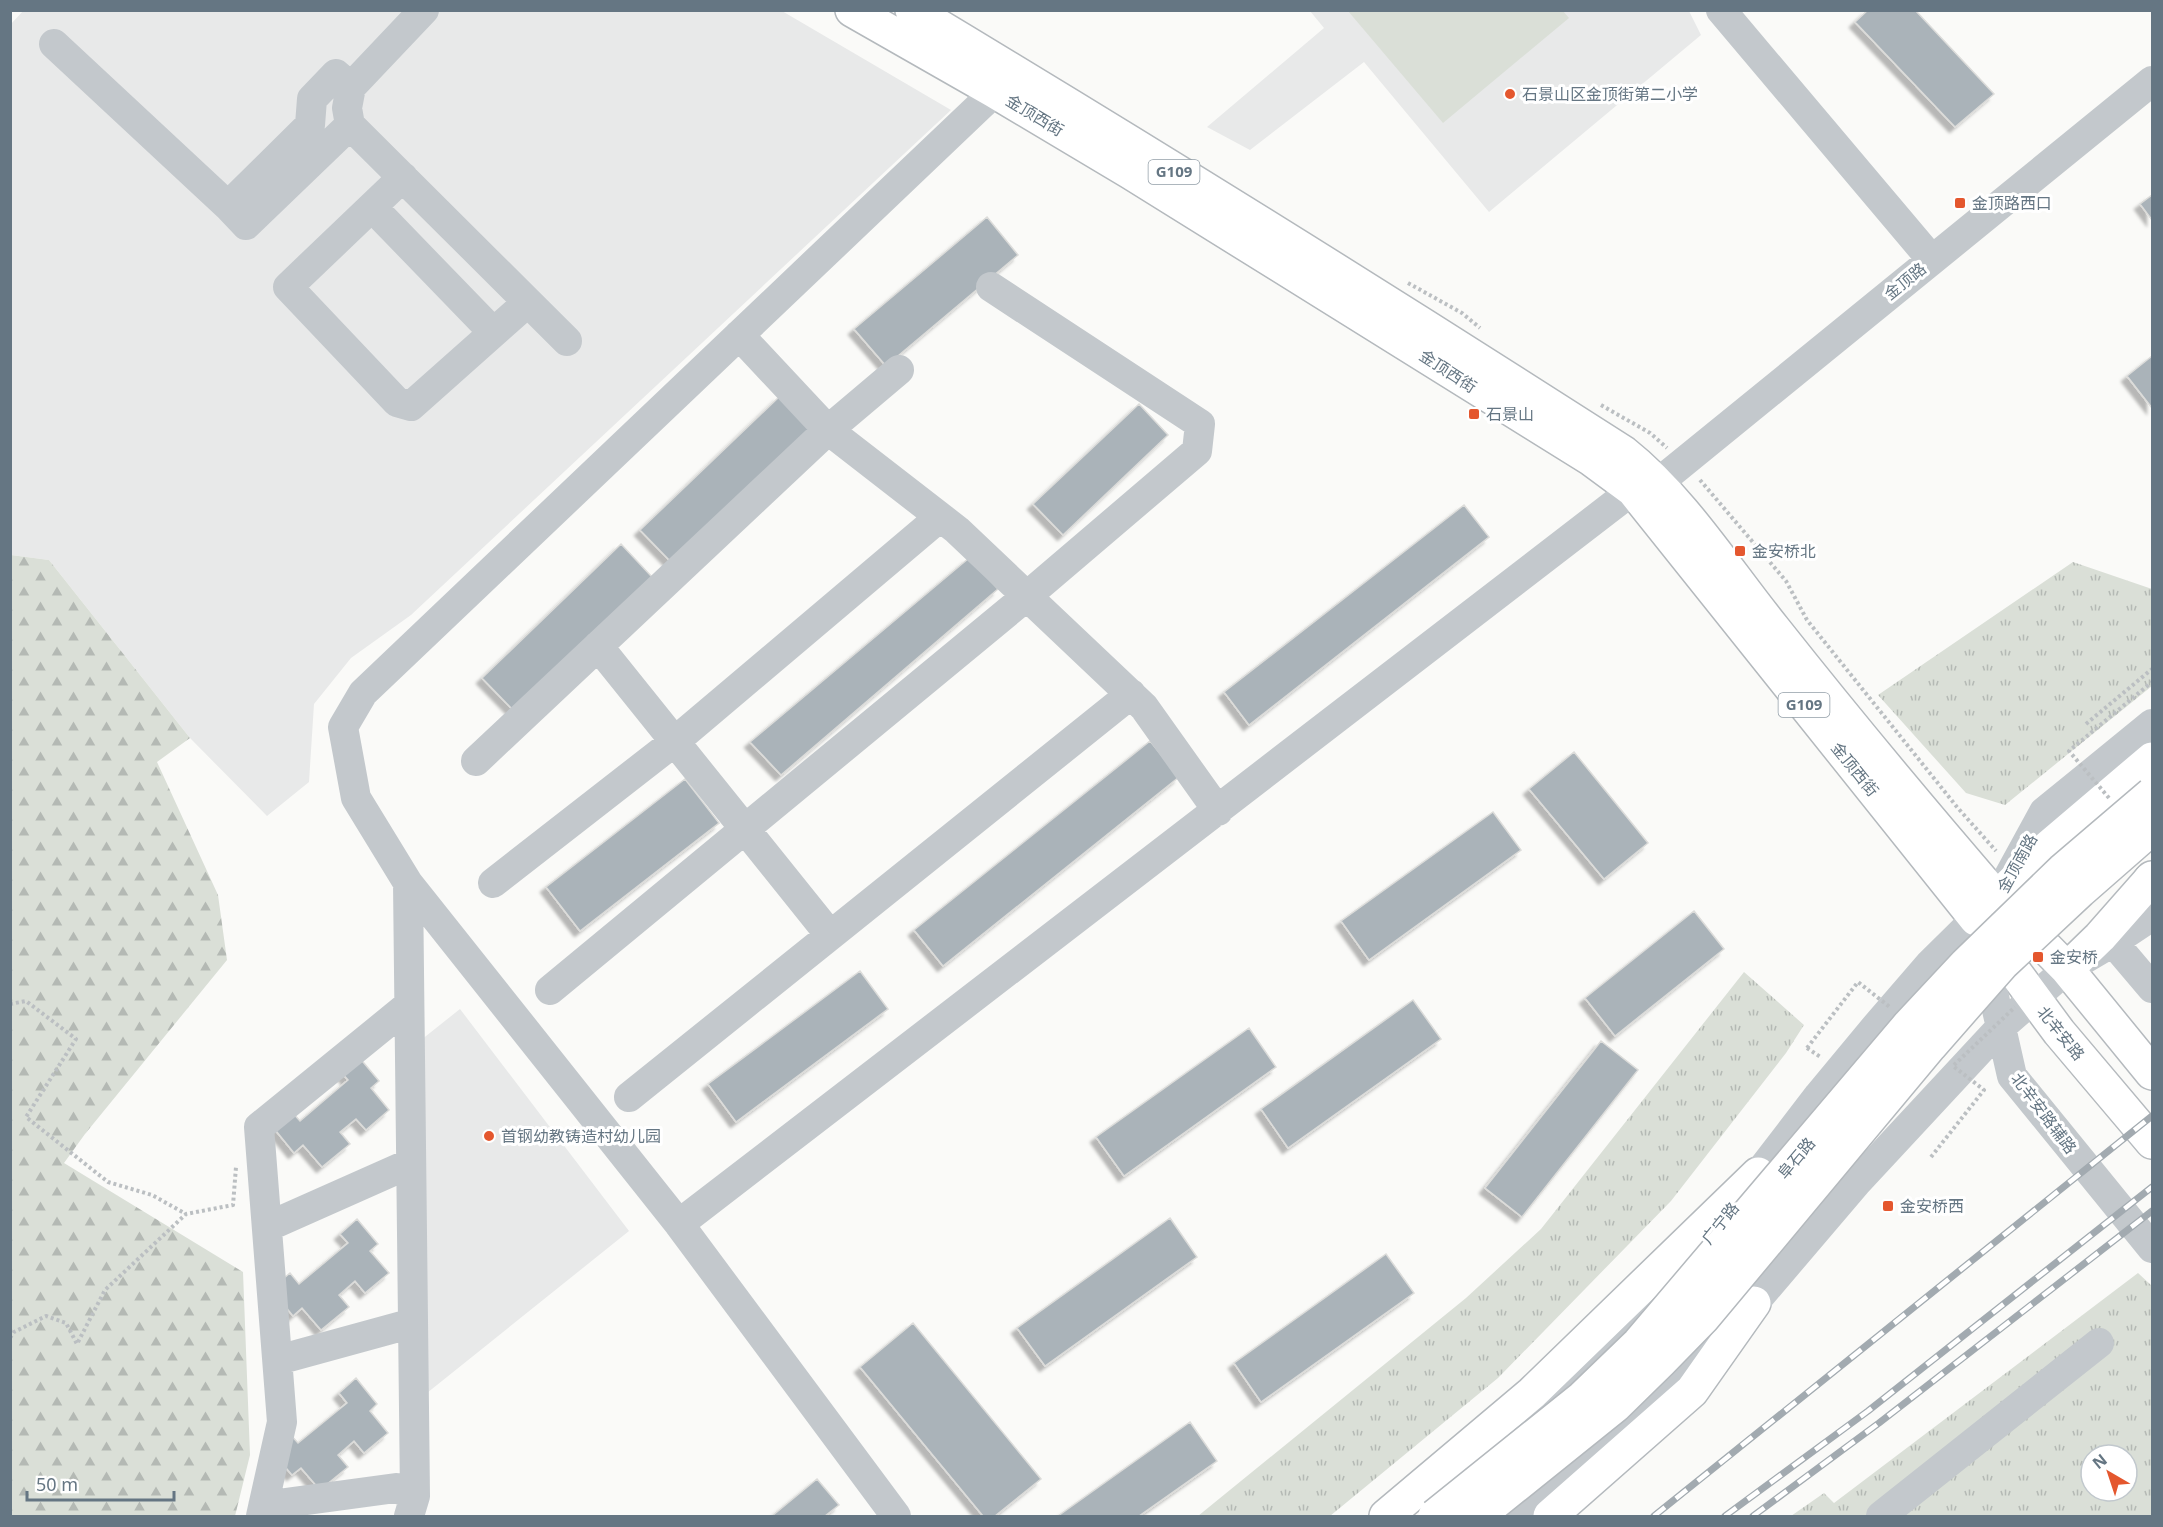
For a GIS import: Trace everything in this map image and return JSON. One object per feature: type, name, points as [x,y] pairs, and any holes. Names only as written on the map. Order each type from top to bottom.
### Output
[{"type":"main road","name":"金顶西街","points":[[852,10],[994,91],[1150,185],[1591,459],[1645,487],[1915,802],[1987,908]]},
{"type":"main road","name":"金顶西街","points":[[912,10],[942,19],[1624,453],[1644,468],[1645,487]]},
{"type":"main road","points":[[2152,759],[2054,842],[1987,908],[2067,969],[2152,1073]]},
{"type":"main road","name":"金顶南路","points":[[1987,908],[2029,890],[2074,849],[2152,785]]},
{"type":"main road","name":"阜石路","points":[[1435,1516],[1582,1398],[1639,1343],[1910,1025],[1966,964],[2062,870],[2152,794]]},
{"type":"main road","name":"阜石路","points":[[1478,1516],[1615,1406],[1660,1362],[1703,1318],[1930,1046],[2002,964],[2152,828]]},
{"type":"main road","points":[[2067,969],[2107,940],[2152,879]]},
{"type":"main road","name":"北辛安路","points":[[1987,908],[2017,1010],[2152,1142]]},
{"type":"main road","points":[[1386,1516],[1532,1393],[1758,1174]]},
{"type":"main road","points":[[1550,1516],[1692,1391],[1754,1303]]},
{"type":"street","points":[[424,10],[351,87],[347,108],[350,125],[567,341]]},
{"type":"street","points":[[1721,10],[1932,260]]},
{"type":"street","points":[[54,44],[246,225],[350,125]]},
{"type":"street","points":[[228,206],[310,125],[312,99],[336,74],[351,87]]},
{"type":"street","name":"金顶路","points":[[680,1224],[1645,487],[1932,260],[2152,81]]},
{"type":"street","points":[[896,1516],[680,1224],[408,883],[356,798],[343,727],[363,693],[994,91]]},
{"type":"street","points":[[403,177],[288,287],[397,402],[411,406],[528,302]]},
{"type":"street","points":[[372,207],[493,332]]},
{"type":"street","points":[[550,990],[1027,596],[1197,451],[1200,424],[991,286]]},
{"type":"street","points":[[739,335],[828,430],[957,530],[1131,694],[1144,707],[1218,811]]},
{"type":"street","points":[[476,761],[828,430],[900,370]]},
{"type":"street","points":[[493,883],[674,742],[940,517]]},
{"type":"street","points":[[598,646],[830,935]]},
{"type":"street","points":[[629,1097],[1131,694]]},
{"type":"street","name":"金顶南路","points":[[1987,908],[2044,812],[2152,724]]},
{"type":"street","points":[[408,883],[413,1323],[412,1506]]},
{"type":"street","name":"广宁路","points":[[1410,1516],[1557,1395],[1631,1322],[1701,1246],[1819,1095],[1878,1024],[1929,965],[1987,908]]},
{"type":"street","points":[[2152,916],[2107,940],[2152,988]]},
{"type":"street","points":[[1510,1516],[1629,1420],[1754,1303],[1857,1182],[2017,1010],[2067,969]]},
{"type":"street","points":[[409,1005],[259,1127],[282,1422],[262,1511],[396,1488],[412,1506]]},
{"type":"street","name":"北辛安路辅路","points":[[2017,1010],[2012,1076],[2152,1248]]},
{"type":"street","points":[[267,1227],[411,1163]]},
{"type":"street","points":[[278,1360],[413,1323]]},
{"type":"street","points":[[1881,1516],[2099,1343]]},
{"type":"path","points":[[2086,724],[2152,669]]},
{"type":"path","points":[[2112,802],[2068,751],[2152,682]]},
{"type":"path","points":[[1807,1048],[1858,982],[1898,1014]]},
{"type":"path","points":[[10,1004],[26,1001],[76,1039],[26,1117],[108,1182],[152,1195],[186,1214]]},
{"type":"path","points":[[1931,1157],[1984,1090],[1953,1066],[2017,1010]]},
{"type":"path","points":[[10,1338],[14,1332],[46,1316],[66,1323],[78,1344],[105,1290],[186,1214],[233,1205],[237,1157]]},
{"type":"shaded area","points":[[24,10],[782,11],[951,110],[411,615],[351,658],[314,704],[309,782],[267,816],[190,738],[49,560],[11,555],[10,25]]},
{"type":"shaded area","name":"石景山区金顶街第二小学","points":[[1310,11],[1689,11],[1701,35],[1489,212],[1364,62],[1250,150],[1207,127],[1324,28]]},
{"type":"shaded area","name":"首钢幼教铸造村幼儿园","points":[[460,1009],[629,1231],[427,1393],[421,1040]]},
{"type":"green space","points":[[1348,11],[1563,11],[1569,18],[1443,123]]},
{"type":"green space","points":[[11,555],[49,560],[190,738],[157,762],[218,895],[227,960],[64,1163],[243,1272],[250,1455],[235,1516],[11,1516]]},
{"type":"green space","points":[[2073,562],[2152,589],[2152,686],[2005,805],[1966,793],[1878,695]]},
{"type":"green space","points":[[1744,972],[1804,1025],[1786,1053],[1671,1201],[1498,1378],[1330,1516],[1198,1516],[1466,1298],[1541,1229]]},
{"type":"green space","points":[[2138,1273],[2152,1286],[2152,1516],[1791,1516],[1824,1493],[1834,1503]]},
{"type":"building","points":[[1868,10],[1915,10],[1994,94],[1955,127],[1855,22]]},
{"type":"building","points":[[2152,195],[2152,220],[2140,204]]},
{"type":"building","points":[[987,217],[1018,255],[886,366],[854,329]]},
{"type":"building","points":[[2152,356],[2152,408],[2127,376]]},
{"type":"building","points":[[780,396],[810,429],[671,562],[640,530]]},
{"type":"building","points":[[1139,404],[1168,435],[1063,535],[1033,504]]},
{"type":"building","points":[[1464,505],[1489,537],[1249,725],[1224,692]]},
{"type":"building","points":[[621,544],[652,577],[513,710],[482,678]]},
{"type":"building","points":[[969,558],[998,589],[781,775],[750,742]]},
{"type":"building","points":[[1150,741],[1179,777],[943,966],[914,930]]},
{"type":"building","points":[[1574,752],[1648,843],[1604,879],[1529,789]]},
{"type":"building","points":[[685,779],[719,823],[580,931],[546,887]]},
{"type":"building","points":[[1493,812],[1521,850],[1369,960],[1341,921]]},
{"type":"building","points":[[1694,911],[1724,949],[1615,1036],[1585,998]]},
{"type":"building","points":[[860,971],[888,1009],[736,1122],[708,1084]]},
{"type":"building","points":[[1413,1000],[1441,1039],[1288,1148],[1261,1109]]},
{"type":"building","points":[[1249,1028],[1276,1067],[1124,1176],[1096,1137]]},
{"type":"building","points":[[1601,1041],[1638,1070],[1522,1217],[1485,1188]]},
{"type":"building","points":[[358,1056],[379,1081],[371,1088],[389,1110],[366,1130],[356,1119],[340,1132],[350,1144],[322,1167],[303,1145],[294,1153],[272,1126],[291,1111],[300,1121],[348,1080],[340,1071]]},
{"type":"building","points":[[1170,1218],[1197,1257],[1045,1366],[1017,1328]]},
{"type":"building","points":[[357,1219],[378,1244],[370,1251],[389,1273],[365,1293],[355,1281],[339,1295],[349,1307],[321,1330],[302,1308],[293,1316],[271,1289],[290,1273],[299,1284],[348,1243],[340,1234]]},
{"type":"building","points":[[1386,1254],[1414,1293],[1261,1402],[1234,1363]]},
{"type":"building","points":[[913,1323],[1041,1479],[995,1516],[983,1516],[860,1367]]},
{"type":"building","points":[[356,1378],[377,1404],[370,1411],[388,1433],[364,1453],[354,1441],[338,1455],[348,1467],[320,1490],[301,1468],[292,1475],[270,1449],[289,1433],[298,1443],[347,1403],[339,1393]]},
{"type":"building","points":[[1190,1422],[1217,1461],[1139,1516],[1058,1516]]},
{"type":"building","points":[[817,1479],[839,1505],[825,1516],[772,1516]]},
{"type":"railway","points":[[1654,1516],[2152,1116]]},
{"type":"railway","points":[[1725,1516],[1868,1411],[2152,1187]]},
{"type":"railway","points":[[1753,1516],[1879,1423],[2152,1211]]},
{"type":"place","name":"石景山区金顶街第二小学","points":[[1510,94]]},
{"type":"place","name":"金顶路西口","points":[[1960,203]]},
{"type":"place","name":"石景山","points":[[1474,414]]},
{"type":"place","name":"金安桥北","points":[[1740,551]]},
{"type":"place","name":"金安桥","points":[[2038,957]]},
{"type":"place","name":"首钢幼教铸造村幼儿园","points":[[489,1136]]},
{"type":"place","name":"金安桥西","points":[[1888,1206]]}]
